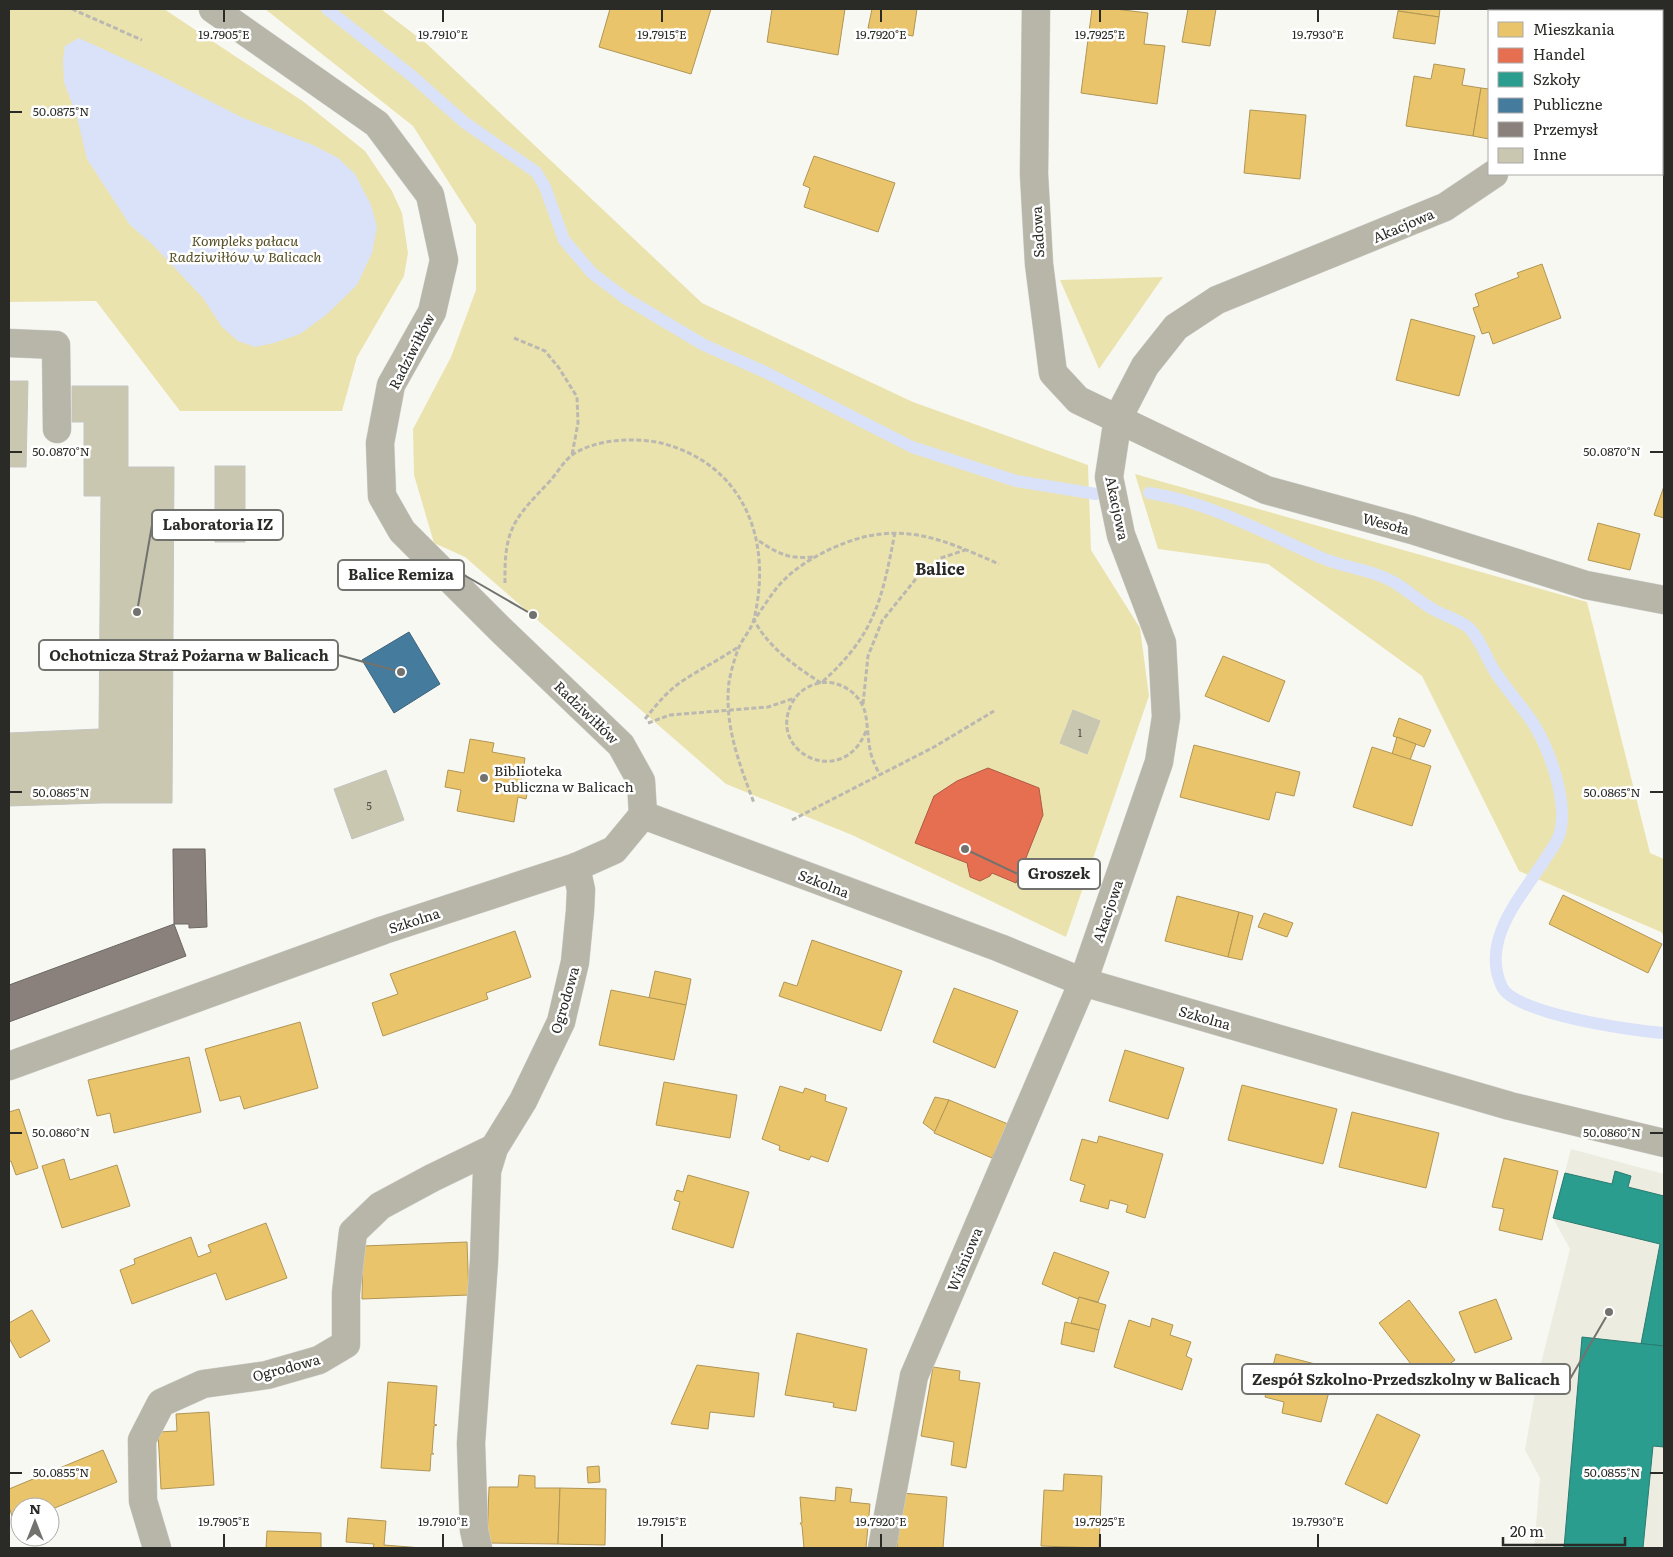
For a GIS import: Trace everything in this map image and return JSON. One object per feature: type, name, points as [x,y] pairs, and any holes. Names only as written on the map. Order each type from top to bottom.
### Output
[{"type":"street","name":"Radziwiłłów","points":[[213,9],[377,124],[430,195],[444,260],[432,312],[391,385],[380,442],[382,496],[402,531],[501,630],[621,745],[641,781],[643,816]]},
{"type":"street","name":"Sadowa","points":[[1036,9],[1034,174],[1039,264],[1053,373],[1078,400],[1118,418]]},
{"type":"street","name":"Akacjowa","points":[[1083,982],[1159,762],[1166,718],[1162,643],[1121,535],[1109,477],[1118,418],[1145,366],[1176,327],[1217,300],[1445,207],[1493,175]]},
{"type":"street","points":[[9,343],[56,344],[57,429]]},
{"type":"street","name":"Wesoła","points":[[1118,418],[1266,490],[1412,530],[1586,585],[1664,600]]},
{"type":"street","name":"Szkolna","points":[[9,1066],[384,930],[576,867],[614,850],[643,816],[1000,948],[1083,982],[1510,1106],[1664,1143]]},
{"type":"street","name":"Ogrodowa","points":[[478,1548],[474,1530],[471,1443],[484,1260],[487,1171],[494,1148],[523,1101],[561,1022],[575,962],[580,911],[581,890],[576,867]]},
{"type":"street","name":"Wiśniowa","points":[[882,1548],[914,1376],[1083,982]]},
{"type":"street","name":"Ogrodowa","points":[[157,1548],[143,1501],[142,1440],[161,1403],[203,1384],[267,1375],[319,1360],[346,1344],[346,1293],[352,1232],[380,1206],[494,1148]]},
{"type":"path","points":[[72,9],[142,40]]},
{"type":"path","points":[[514,338],[545,351],[559,368],[577,397],[578,424],[572,456]]},
{"type":"path","points":[[501,630],[506,596],[504,557],[514,522],[523,508],[572,456],[592,446],[630,440],[654,442],[676,447],[711,466],[726,480],[749,516],[758,540],[760,571],[754,620],[761,634],[793,664],[822,683]]},
{"type":"path","points":[[822,683],[844,662],[871,623],[884,588],[895,532]]},
{"type":"path","points":[[754,802],[736,755],[728,712],[730,681],[739,647],[754,620],[781,583],[813,557],[853,539],[895,532],[929,536],[966,549],[999,564]]},
{"type":"path","points":[[758,540],[777,553],[794,558],[813,557]]},
{"type":"path","points":[[880,775],[871,757],[866,731],[867,718],[863,704],[868,656],[882,621],[919,575],[941,558],[966,549]]},
{"type":"path","points":[[644,720],[661,698],[684,680],[711,666],[739,647]]},
{"type":"path","points":[[863,704],[846,687],[834,683],[822,683],[803,690],[795,698],[789,709],[787,722],[789,734],[795,746],[804,756],[822,762],[842,760],[853,753],[861,743],[866,731]]},
{"type":"path","points":[[646,724],[670,715],[706,711],[728,712],[768,707],[795,698]]},
{"type":"path","points":[[792,820],[934,747],[994,711]]},
{"type":"shaded area","points":[[1571,1149],[1664,1174],[1664,1548],[1534,1548],[1540,1478],[1525,1450],[1538,1375],[1570,1249],[1553,1218]]},
{"type":"green space","name":"Kompleks pałacu Radziwiłłów w Balicach","points":[[9,9],[164,9],[304,102],[365,151],[392,191],[402,213],[408,253],[404,276],[357,357],[342,411],[180,411],[96,301],[9,302]]},
{"type":"green space","points":[[265,9],[381,9],[427,44],[702,303],[913,402],[1088,465],[1091,550],[1140,628],[1149,696],[1066,937],[852,835],[726,784],[465,557],[434,543],[414,475],[413,429],[451,357],[476,290],[476,225],[413,126]]},
{"type":"green space","points":[[1163,277],[1099,369],[1060,280]]},
{"type":"green space","points":[[1135,474],[1587,602],[1650,853],[1664,859],[1664,936],[1661,932],[1519,871],[1422,676],[1268,564],[1158,549]]},
{"type":"water","points":[[79,38],[157,74],[243,118],[313,145],[338,158],[355,174],[371,205],[377,227],[372,253],[357,285],[326,315],[300,334],[274,343],[255,347],[238,341],[222,327],[203,298],[152,244],[130,225],[87,159],[77,117],[64,82],[63,60],[65,46]]},
{"type":"building: Mieszkania","points":[[610,9],[711,9],[691,74],[599,47]]},
{"type":"building: Mieszkania","points":[[772,9],[845,9],[838,55],[767,42]]},
{"type":"building: Mieszkania","points":[[872,9],[917,9],[913,36],[868,28]]},
{"type":"building: Mieszkania","points":[[1092,9],[1115,9],[1148,13],[1144,44],[1165,46],[1157,104],[1081,93]]},
{"type":"building: Mieszkania","points":[[1188,9],[1216,9],[1210,46],[1182,42]]},
{"type":"building: Mieszkania","points":[[1399,9],[1440,9],[1439,17],[1398,11]]},
{"type":"building: Mieszkania","points":[[1398,11],[1439,17],[1435,44],[1393,38]]},
{"type":"building: Mieszkania","points":[[1434,64],[1465,69],[1462,85],[1481,88],[1473,136],[1406,126],[1414,76],[1431,79]]},
{"type":"building: Mieszkania","points":[[1481,88],[1488,89],[1488,139],[1473,136]]},
{"type":"building: Mieszkania","points":[[1250,110],[1306,115],[1300,179],[1244,173]]},
{"type":"building: Mieszkania","points":[[814,156],[895,183],[878,232],[804,207],[810,188],[803,185]]},
{"type":"building: Mieszkania","points":[[1542,264],[1561,318],[1493,344],[1489,332],[1482,334],[1473,308],[1479,306],[1475,294],[1519,277],[1517,273]]},
{"type":"building: Mieszkania","points":[[1411,319],[1475,336],[1459,396],[1396,380]]},
{"type":"building: Mieszkania","points":[[1664,486],[1664,518],[1654,515]]},
{"type":"building: Mieszkania","points":[[1598,523],[1640,534],[1630,570],[1588,560]]},
{"type":"building: Mieszkania","points":[[1223,656],[1285,681],[1269,722],[1205,696]]},
{"type":"building: Mieszkania","points":[[1399,718],[1431,730],[1424,747],[1393,736]]},
{"type":"building: Mieszkania","points":[[1397,737],[1416,744],[1410,760],[1392,754]]},
{"type":"building: Mieszkania","name":"Biblioteka Publiczna w Balicach","points":[[470,739],[494,743],[492,752],[525,758],[521,783],[529,784],[526,799],[518,797],[514,822],[457,811],[461,790],[445,787],[448,770],[464,773]]},
{"type":"building: Mieszkania","points":[[1194,745],[1300,772],[1294,796],[1276,792],[1269,820],[1180,797]]},
{"type":"building: Mieszkania","points":[[1372,747],[1431,766],[1412,826],[1353,807]]},
{"type":"building: Mieszkania","points":[[1563,895],[1662,944],[1648,973],[1549,924]]},
{"type":"building: Mieszkania","points":[[1177,896],[1239,912],[1228,957],[1165,941]]},
{"type":"building: Mieszkania","points":[[1239,912],[1253,916],[1242,960],[1228,957]]},
{"type":"building: Mieszkania","points":[[1264,913],[1293,923],[1287,937],[1258,927]]},
{"type":"building: Mieszkania","points":[[515,931],[531,977],[486,993],[488,999],[383,1036],[372,1003],[398,994],[390,974]]},
{"type":"building: Mieszkania","points":[[812,940],[902,971],[881,1031],[779,996],[784,982],[797,986]]},
{"type":"building: Mieszkania","points":[[655,971],[691,979],[686,1005],[649,998]]},
{"type":"building: Mieszkania","points":[[954,988],[1018,1011],[995,1068],[933,1042]]},
{"type":"building: Mieszkania","points":[[611,990],[686,1005],[674,1060],[599,1045]]},
{"type":"building: Mieszkania","points":[[300,1022],[318,1088],[244,1109],[240,1096],[220,1101],[205,1049]]},
{"type":"building: Mieszkania","points":[[1125,1050],[1184,1068],[1168,1119],[1109,1101]]},
{"type":"building: Mieszkania","points":[[189,1057],[201,1112],[114,1133],[110,1113],[97,1116],[88,1080]]},
{"type":"building: Mieszkania","points":[[664,1082],[737,1095],[730,1138],[656,1125]]},
{"type":"building: Mieszkania","points":[[1242,1085],[1337,1109],[1323,1164],[1228,1140]]},
{"type":"building: Mieszkania","points":[[780,1086],[803,1093],[805,1088],[826,1095],[825,1101],[847,1108],[828,1162],[811,1156],[809,1160],[779,1150],[780,1146],[762,1139]]},
{"type":"building: Mieszkania","points":[[935,1097],[949,1100],[935,1132],[923,1123]]},
{"type":"building: Mieszkania","points":[[949,1100],[1008,1124],[992,1158],[934,1133]]},
{"type":"building: Mieszkania","points":[[19,1109],[38,1168],[16,1175],[11,1161],[9,1162],[9,1112]]},
{"type":"building: Mieszkania","points":[[1352,1112],[1439,1133],[1426,1188],[1339,1167]]},
{"type":"building: Mieszkania","points":[[1099,1136],[1163,1154],[1145,1218],[1126,1212],[1128,1205],[1110,1200],[1108,1209],[1080,1201],[1085,1185],[1070,1180],[1082,1139],[1097,1143]]},
{"type":"building: Mieszkania","points":[[1504,1158],[1558,1171],[1542,1240],[1499,1230],[1504,1209],[1492,1207]]},
{"type":"building: Mieszkania","points":[[64,1159],[70,1180],[117,1165],[130,1206],[62,1228],[42,1166]]},
{"type":"building: Mieszkania","points":[[688,1175],[749,1192],[733,1248],[672,1229],[680,1202],[674,1200],[677,1190],[683,1192]]},
{"type":"building: Mieszkania","points":[[266,1223],[287,1278],[226,1300],[216,1273],[132,1304],[120,1270],[135,1264],[134,1259],[191,1237],[198,1257],[211,1252],[208,1245]]},
{"type":"building: Mieszkania","points":[[467,1242],[469,1295],[362,1299],[363,1246]]},
{"type":"building: Mieszkania","points":[[1054,1252],[1109,1272],[1098,1302],[1079,1297],[1078,1299],[1042,1284]]},
{"type":"building: Mieszkania","points":[[1079,1297],[1106,1305],[1099,1330],[1071,1323]]},
{"type":"building: Mieszkania","points":[[1496,1299],[1512,1339],[1475,1353],[1459,1312]]},
{"type":"building: Mieszkania","points":[[1409,1300],[1455,1360],[1425,1382],[1379,1323]]},
{"type":"building: Mieszkania","points":[[32,1310],[50,1341],[20,1358],[9,1338],[9,1323]]},
{"type":"building: Mieszkania","points":[[1152,1318],[1173,1325],[1170,1335],[1191,1342],[1186,1356],[1192,1359],[1182,1390],[1114,1367],[1129,1320],[1150,1327]]},
{"type":"building: Mieszkania","points":[[1065,1322],[1099,1330],[1094,1352],[1061,1344]]},
{"type":"building: Mieszkania","points":[[797,1333],[867,1349],[856,1411],[833,1407],[834,1403],[785,1395]]},
{"type":"building: Mieszkania","points":[[1276,1354],[1335,1369],[1321,1422],[1282,1413],[1284,1402],[1265,1397]]},
{"type":"building: Mieszkania","points":[[697,1365],[759,1373],[754,1417],[710,1412],[708,1429],[671,1424]]},
{"type":"building: Mieszkania","points":[[933,1367],[960,1371],[959,1380],[980,1383],[966,1468],[951,1465],[954,1442],[921,1436]]},
{"type":"building: Mieszkania","points":[[388,1382],[437,1386],[434,1424],[437,1425],[434,1426],[432,1453],[434,1454],[431,1454],[430,1471],[381,1468]]},
{"type":"building: Mieszkania","points":[[209,1412],[214,1485],[161,1489],[158,1432],[177,1431],[176,1414]]},
{"type":"building: Mieszkania","points":[[1377,1414],[1420,1435],[1387,1504],[1345,1484]]},
{"type":"building: Mieszkania","points":[[103,1450],[117,1482],[60,1506],[60,1497],[10,1497],[10,1510],[9,1489]]},
{"type":"building: Mieszkania","points":[[599,1466],[600,1482],[588,1483],[587,1467]]},
{"type":"building: Mieszkania","points":[[1064,1474],[1102,1476],[1099,1548],[1041,1546],[1044,1490],[1063,1491]]},
{"type":"building: Mieszkania","points":[[519,1475],[535,1476],[535,1488],[560,1488],[558,1544],[487,1543],[489,1487],[518,1487]]},
{"type":"building: Mieszkania","points":[[836,1487],[852,1489],[850,1502],[870,1504],[866,1548],[804,1548],[802,1526],[800,1523],[802,1523],[800,1497],[835,1501]]},
{"type":"building: Mieszkania","points":[[560,1488],[606,1489],[605,1545],[558,1544]]},
{"type":"building: Mieszkania","points":[[902,1493],[947,1497],[943,1548],[897,1548]]},
{"type":"building: Mieszkania","points":[[348,1518],[386,1521],[384,1545],[422,1548],[373,1548],[374,1544],[346,1542]]},
{"type":"building: Mieszkania","points":[[267,1531],[321,1533],[321,1548],[266,1548]]},
{"type":"building: Handel","points":[[988,768],[1039,788],[1043,815],[1016,883],[992,873],[980,881],[970,877],[967,863],[915,843],[934,796],[957,781]]},
{"type":"building: Szkoły","points":[[1615,1171],[1631,1176],[1628,1187],[1664,1196],[1664,1346],[1641,1344],[1660,1244],[1553,1218],[1565,1173],[1612,1184]]},
{"type":"building: Szkoły","points":[[1582,1337],[1664,1346],[1664,1447],[1653,1446],[1643,1548],[1564,1548]]},
{"type":"building: Publiczne","points":[[409,632],[440,684],[394,713],[362,660]]},
{"type":"building: Przemysł","points":[[173,849],[205,849],[207,927],[189,928],[189,924],[174,924]]},
{"type":"building: Przemysł","points":[[174,924],[186,956],[9,1022],[9,985]]},
{"type":"building: Inne","points":[[9,381],[28,381],[26,467],[9,467]]},
{"type":"building: Inne","points":[[72,386],[128,386],[128,467],[174,467],[172,803],[9,806],[9,733],[99,729],[101,496],[84,496],[84,422],[72,422]]},
{"type":"building: Inne","points":[[215,466],[245,466],[245,542],[215,542]]},
{"type":"building: Inne","points":[[1073,710],[1100,721],[1087,754],[1060,743]]},
{"type":"building: Inne","points":[[386,770],[404,820],[352,839],[334,789]]},
{"type":"waterway","points":[[327,9],[412,76],[464,122],[536,172],[545,187],[564,240],[592,273],[625,298],[704,345],[765,372],[912,447],[1016,481],[1096,494]]},
{"type":"waterway","points":[[1149,493],[1172,497],[1216,511],[1322,558],[1388,579],[1431,608],[1468,627],[1472,631],[1491,665],[1533,723],[1546,747],[1556,776],[1562,806],[1562,820],[1557,840],[1514,905],[1499,937],[1496,953],[1497,970],[1502,987],[1511,997],[1551,1013],[1603,1025],[1664,1033]]},
{"type":"place","name":"Laboratoria IZ","points":[[137,612]]},
{"type":"place","name":"Balice Remiza","points":[[533,615]]},
{"type":"place","name":"Ochotnicza Straż Pożarna w Balicach","points":[[401,672]]},
{"type":"place","name":"Biblioteka Publiczna w Balicach","points":[[484,778]]},
{"type":"place","name":"Groszek","points":[[965,849]]},
{"type":"place","name":"Zespół Szkolno-Przedszkolny w Balicach","points":[[1609,1312]]},
{"type":"district","name":"Balice","points":[[940,568]]}]
